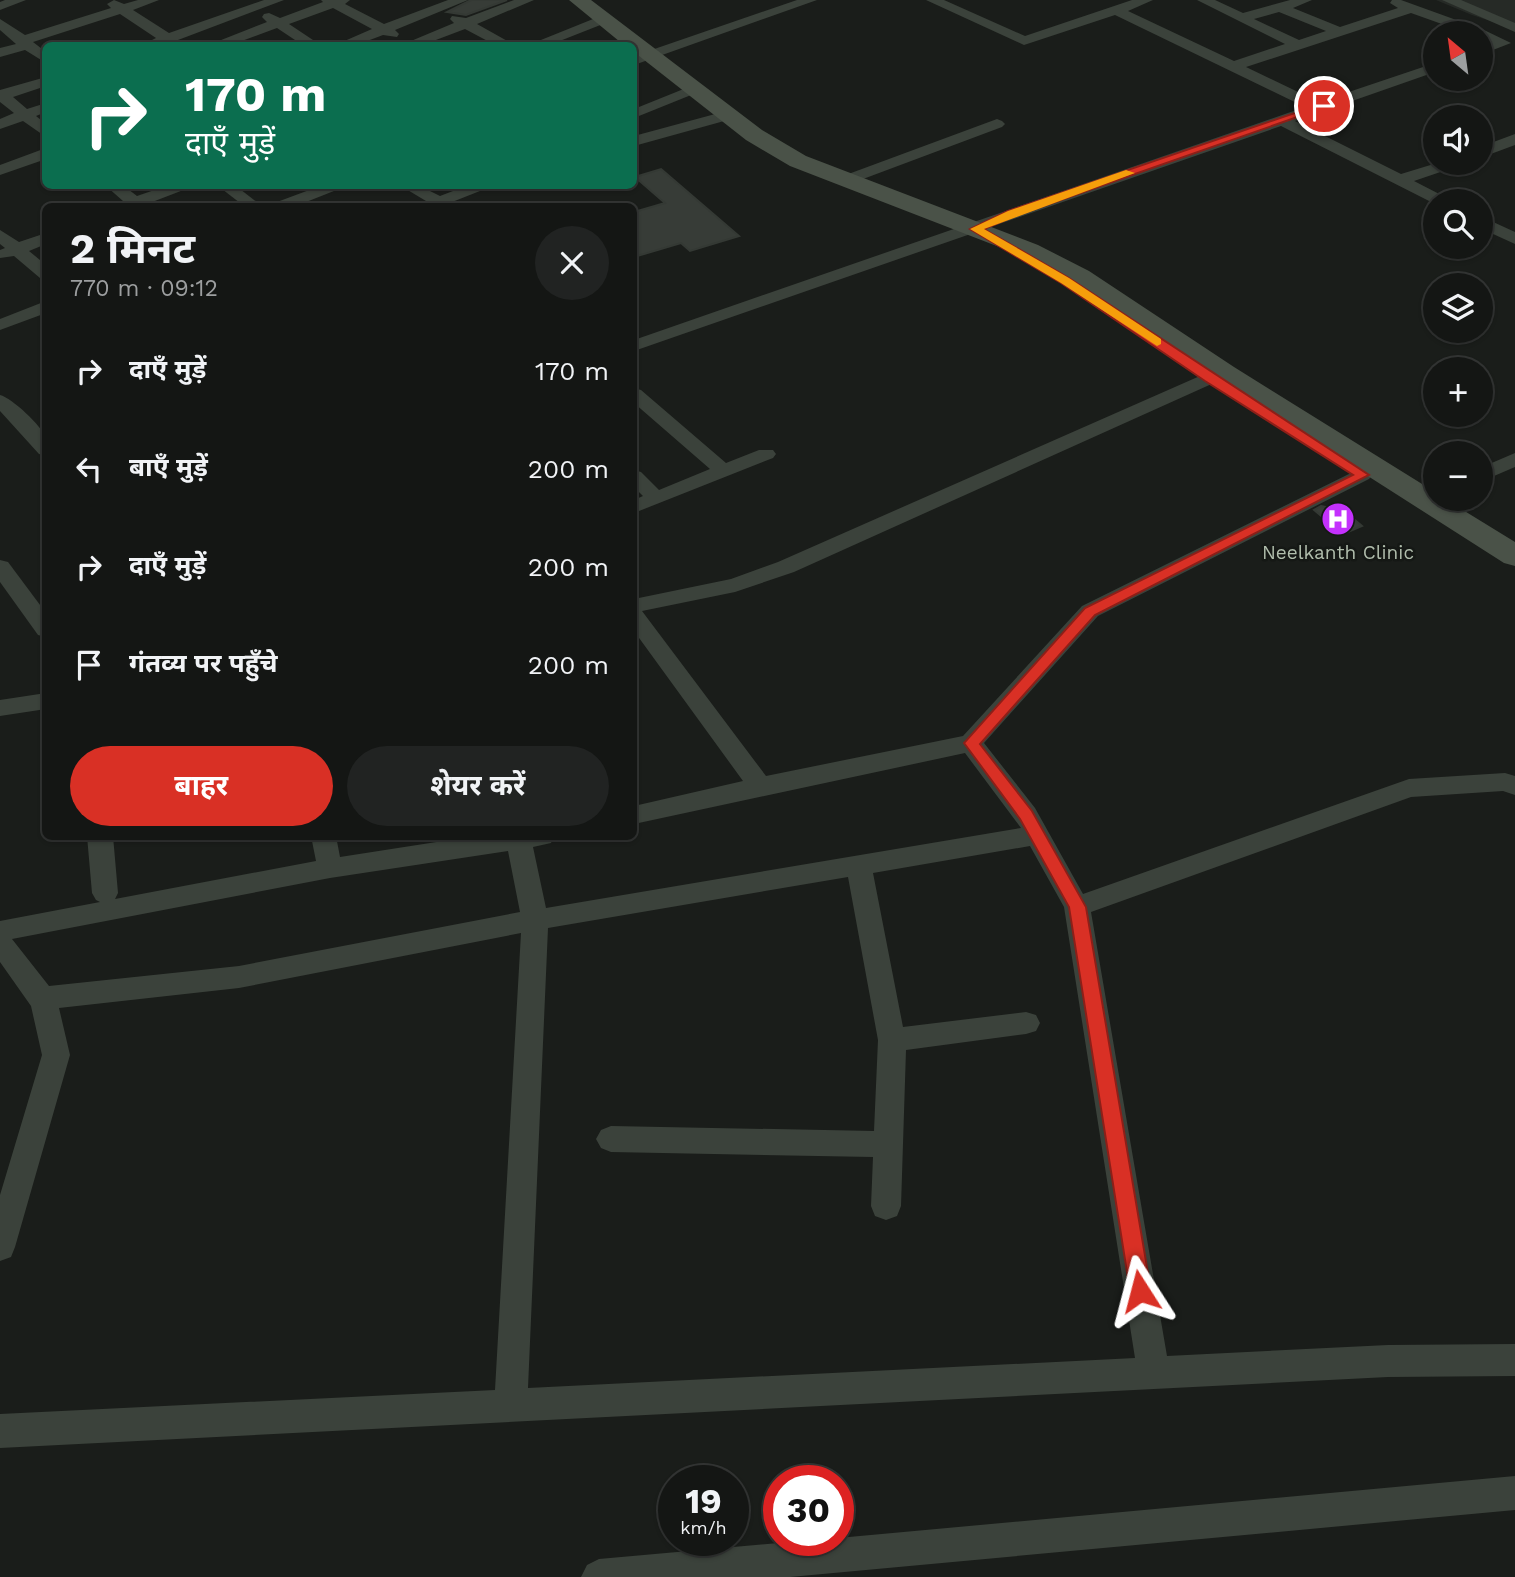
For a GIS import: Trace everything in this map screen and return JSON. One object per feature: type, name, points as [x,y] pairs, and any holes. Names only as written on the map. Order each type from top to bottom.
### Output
[{"type":"street","points":[[0,6],[19,0]]},
{"type":"street","points":[[109,0],[173,42],[277,0]]},
{"type":"street","points":[[0,53],[152,0]]},
{"type":"street","points":[[241,0],[308,42]]},
{"type":"street","points":[[350,42],[431,4],[461,0]]},
{"type":"street","points":[[579,0],[627,42]]},
{"type":"street","points":[[642,57],[786,3],[810,0]]},
{"type":"street","points":[[933,0],[1024,41],[1146,0]]},
{"type":"street","points":[[1205,0],[1298,45]]},
{"type":"street","points":[[1242,18],[1304,0]]},
{"type":"street","points":[[1390,0],[1446,21]]},
{"type":"street","points":[[1449,0],[1515,29]]},
{"type":"street","points":[[224,42],[335,1],[405,42]]},
{"type":"street","points":[[418,42],[522,1]]},
{"type":"street","points":[[431,4],[502,42]]},
{"type":"street","points":[[1280,7],[1338,32]]},
{"type":"street","points":[[1234,66],[1411,8]]},
{"type":"street","points":[[1116,10],[1319,108]]},
{"type":"street","points":[[543,42],[603,19]]},
{"type":"street","points":[[0,23],[42,56]]},
{"type":"street","points":[[1498,44],[1515,54]]},
{"type":"street","points":[[642,57],[696,88],[754,135],[798,161],[1029,250],[1080,276],[1225,373],[1423,494]]},
{"type":"street","points":[[637,345],[1423,71]]},
{"type":"street","points":[[1,95],[42,82]]},
{"type":"street","points":[[637,110],[696,88]]},
{"type":"street","points":[[1,95],[42,129]]},
{"type":"street","points":[[0,124],[42,109]]},
{"type":"street","points":[[637,141],[730,115]]},
{"type":"street","points":[[1282,120],[1423,192]]},
{"type":"street","points":[[849,179],[998,124]]},
{"type":"street","points":[[1493,148],[1515,139]]},
{"type":"street","points":[[0,170],[42,154]]},
{"type":"street","points":[[1493,154],[1507,158]]},
{"type":"street","points":[[1400,180],[1423,172]]},
{"type":"street","points":[[117,189],[132,203]]},
{"type":"street","points":[[139,203],[173,189]]},
{"type":"street","points":[[230,189],[250,203]]},
{"type":"street","points":[[290,203],[325,189]]},
{"type":"street","points":[[414,189],[434,203]]},
{"type":"street","points":[[437,203],[472,189]]},
{"type":"street","points":[[1493,228],[1515,239]]},
{"type":"street","points":[[975,229],[1065,281],[1209,378],[1515,572]]},
{"type":"street","points":[[0,235],[8,252],[42,272]]},
{"type":"street","points":[[8,252],[42,239]]},
{"type":"street","points":[[0,325],[42,308]]},
{"type":"street","points":[[637,605],[735,584],[786,567],[1209,378]]},
{"type":"street","points":[[637,397],[724,471]]},
{"type":"street","points":[[0,401],[18,416],[42,445]]},
{"type":"street","points":[[637,506],[765,454]]},
{"type":"street","points":[[1493,470],[1515,459]]},
{"type":"street","points":[[637,814],[971,743],[1090,611],[1362,475]]},
{"type":"street","points":[[637,479],[656,498]]},
{"type":"street","points":[[1449,511],[1515,555]]},
{"type":"street","points":[[0,567],[42,625]]},
{"type":"street","points":[[637,620],[760,786]]},
{"type":"street","points":[[0,708],[42,702]]},
{"type":"street","points":[[971,743],[1026,815],[1077,907],[1154,1373]]},
{"type":"street","points":[[1077,907],[1409,788],[1505,782],[1515,786]]},
{"type":"street","points":[[44,998],[239,977],[535,920],[1038,835]]},
{"type":"street","points":[[100,840],[105,893]]},
{"type":"street","points":[[324,840],[330,868]]},
{"type":"street","points":[[0,931],[330,868],[520,840]]},
{"type":"street","points":[[511,1405],[535,920],[534,840]]},
{"type":"street","points":[[859,865],[892,1040],[886,1206]]},
{"type":"street","points":[[0,943],[44,998],[53,1027],[56,1055],[0,1247]]},
{"type":"street","points":[[892,1040],[1026,1023]]},
{"type":"street","points":[[611,1139],[888,1144]]},
{"type":"street","points":[[0,1431],[1388,1361],[1515,1360]]},
{"type":"street","points":[[599,1577],[1515,1493]]},
{"type":"shaded area","points":[[1436,0],[1515,0],[1515,29]]},
{"type":"building","points":[[471,0],[507,0],[466,15],[447,12]]},
{"type":"building","points":[[661,169],[739,236],[690,251],[681,243],[637,256],[637,211],[665,203],[637,176]]},
{"type":"building","points":[[1321,506],[1344,511],[1362,526],[1343,534],[1314,510]]},
{"type":"slow traffic","points":[[1130,173],[1011,213],[975,229],[1014,254],[1065,281],[1157,342]]},
{"type":"place","name":"Neelkanth Clinic","points":[[1338,519]]},
{"type":"route","points":[[1140,1291],[1077,907],[1026,815],[971,743],[1090,611],[1362,475],[1209,378],[1065,281],[1014,254],[975,229],[1011,213],[1324,106]]}]
